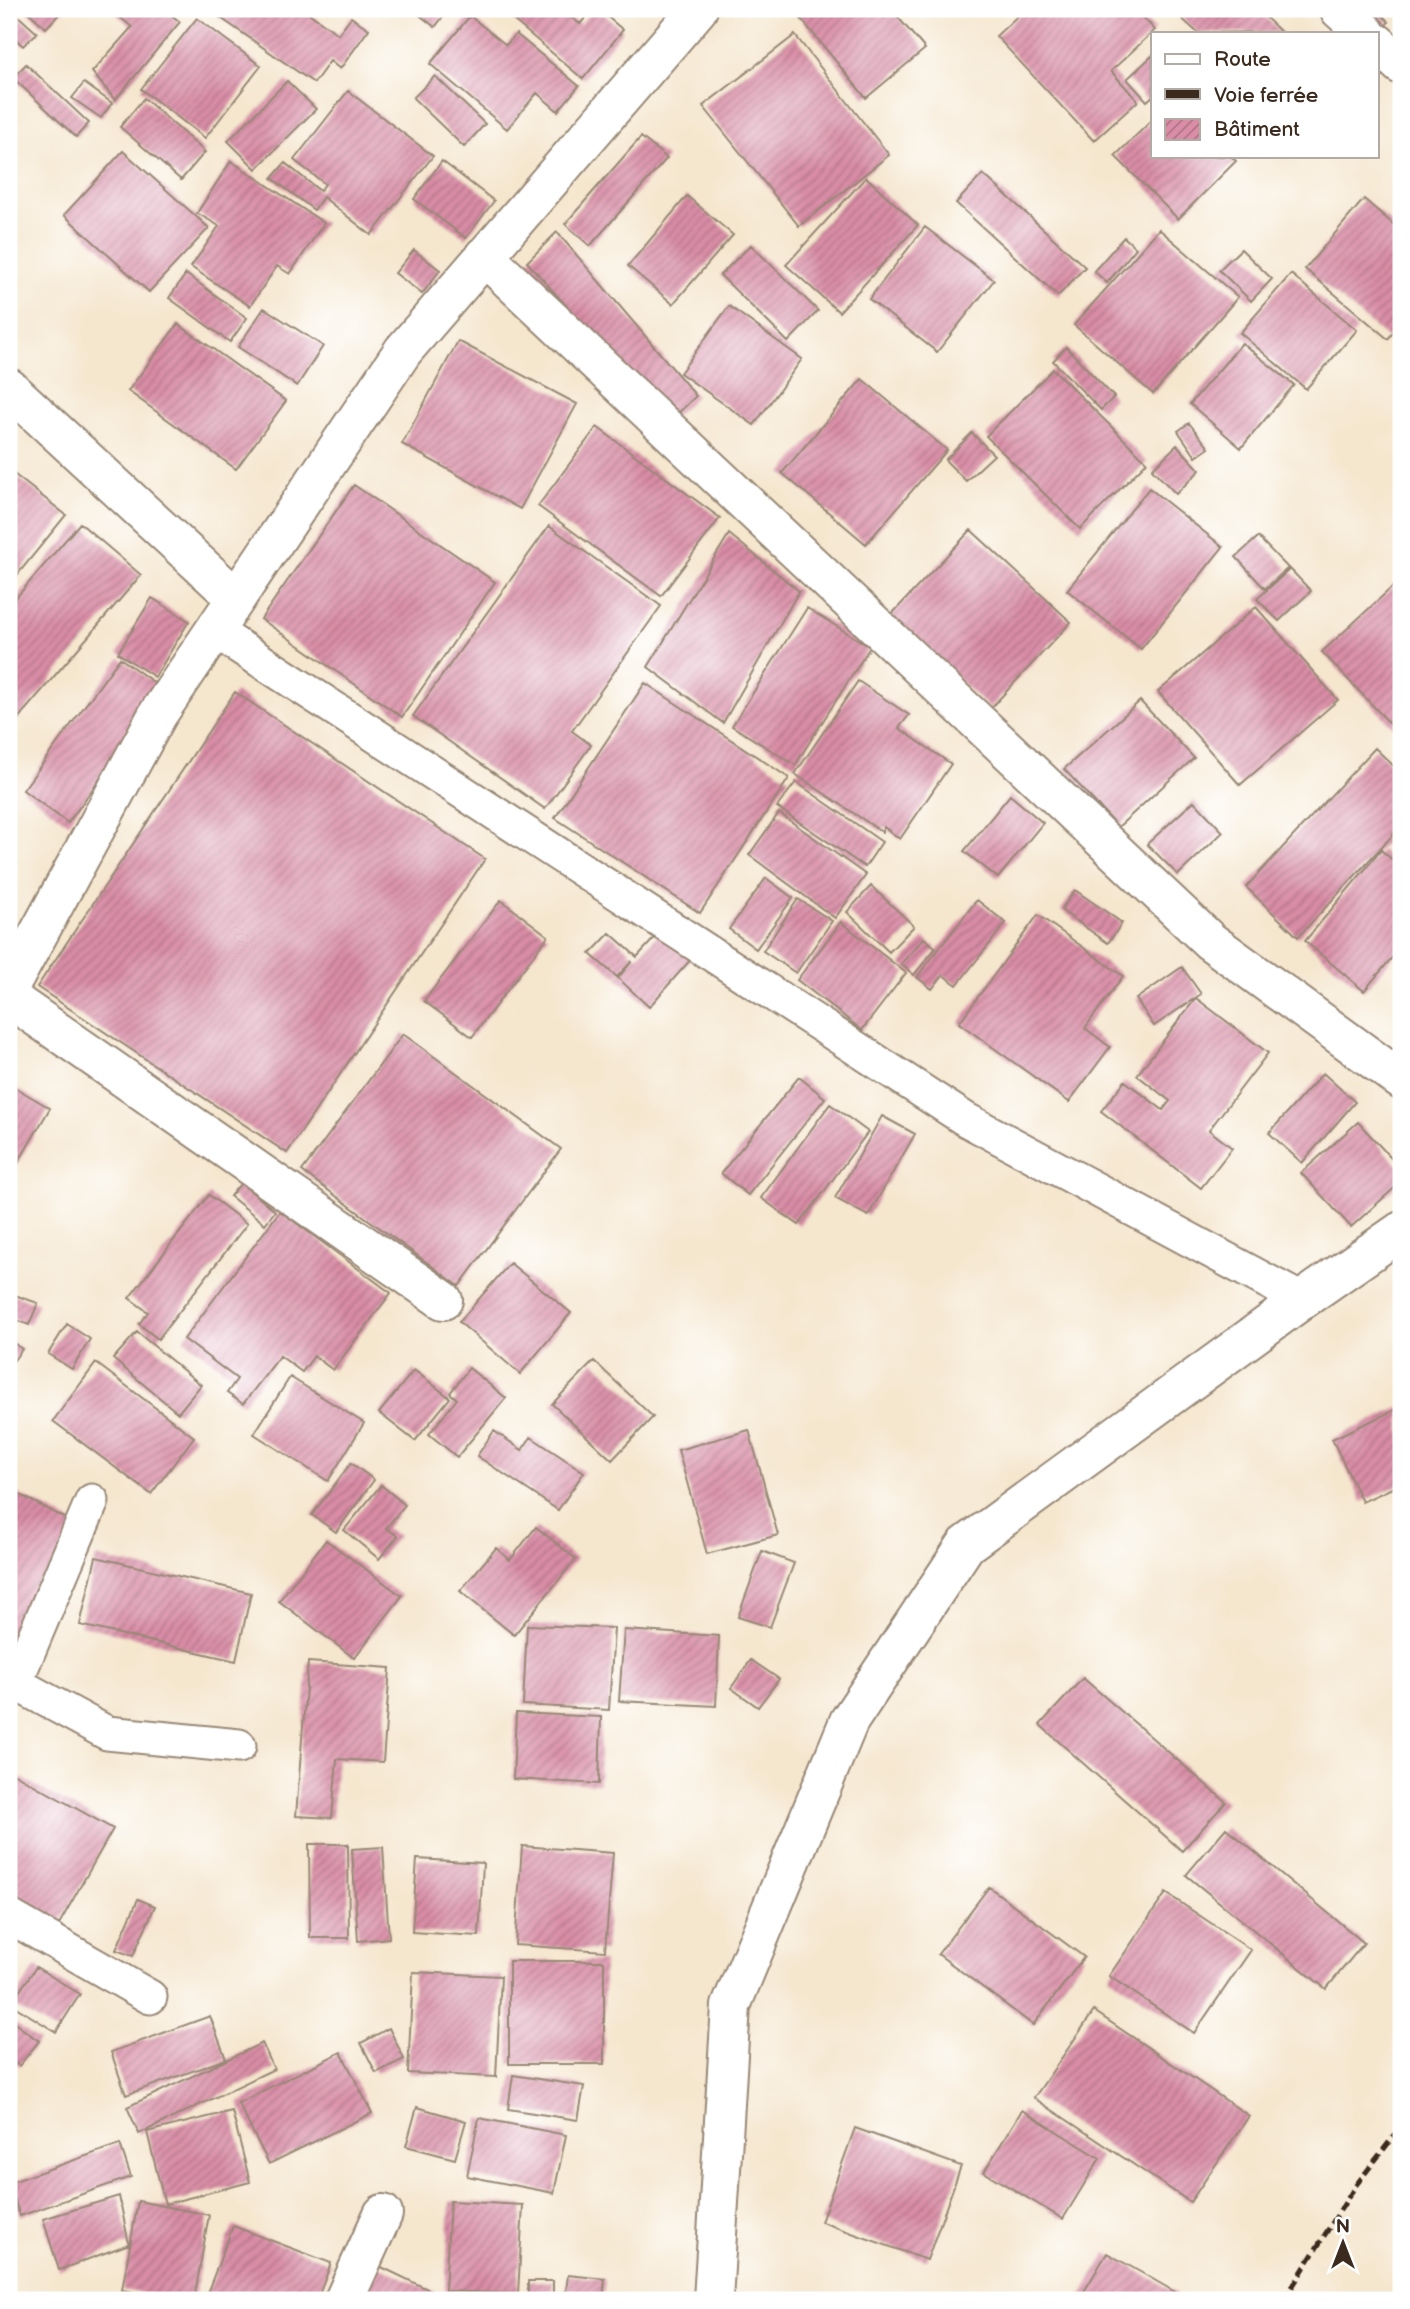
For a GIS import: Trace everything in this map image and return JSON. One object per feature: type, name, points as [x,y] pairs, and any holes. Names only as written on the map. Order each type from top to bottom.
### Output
[{"type":"street","points":[[9,988],[158,714],[402,351],[698,9]]},
{"type":"street","points":[[1339,9],[1365,32]]},
{"type":"street","points":[[1378,44],[1401,65]]},
{"type":"street","points":[[484,256],[1210,941],[1401,1080]]},
{"type":"street","points":[[9,388],[236,598]]},
{"type":"street","points":[[9,998],[443,1300]]},
{"type":"street","points":[[713,2300],[731,2006],[849,1720],[966,1545],[1401,1231]]},
{"type":"street","points":[[344,2300],[383,2214]]},
{"type":"lane","points":[[215,631],[964,1119],[1302,1300]]},
{"type":"lane","points":[[92,1501],[12,1686],[107,1733],[239,1746]]},
{"type":"lane","points":[[9,1916],[150,1997]]},
{"type":"building","points":[[25,9],[64,9],[46,28]]},
{"type":"building","points":[[110,9],[164,9],[180,22],[115,100],[92,72],[132,27]]},
{"type":"building","points":[[208,9],[303,9],[338,34],[351,17],[369,29],[340,69],[330,61],[314,83]]},
{"type":"building","points":[[412,9],[449,9],[435,27]]},
{"type":"building","points":[[509,9],[561,9],[580,24],[593,9],[598,9],[623,30],[583,79],[505,13]]},
{"type":"building","points":[[793,9],[891,9],[925,49],[866,98]]},
{"type":"building","points":[[1025,9],[1135,9],[1155,30],[1111,71],[1138,101],[1094,141],[996,36]]},
{"type":"building","points":[[1188,9],[1257,9],[1281,32],[1197,32],[1180,17]]},
{"type":"building","points":[[1353,9],[1376,9],[1389,22],[1375,32]]},
{"type":"building","points":[[15,13],[37,33],[23,46],[9,33],[9,19]]},
{"type":"building","points":[[470,16],[506,45],[516,34],[579,86],[558,111],[537,93],[507,129],[430,64]]},
{"type":"building","points":[[197,18],[261,66],[205,138],[141,89]]},
{"type":"building","points":[[795,35],[889,155],[799,226],[703,106]]},
{"type":"building","points":[[1151,57],[1151,98],[1147,101],[1127,79]]},
{"type":"building","points":[[26,64],[89,123],[76,137],[13,78]]},
{"type":"building","points":[[435,76],[485,124],[464,147],[413,98]]},
{"type":"building","points":[[287,81],[316,109],[256,169],[228,141]]},
{"type":"building","points":[[84,83],[112,103],[101,118],[72,98]]},
{"type":"building","points":[[348,91],[433,156],[371,235],[323,197],[314,210],[272,178],[285,163],[320,191],[325,184],[294,160]]},
{"type":"building","points":[[144,98],[205,152],[181,180],[120,127]]},
{"type":"building","points":[[1151,121],[1151,158],[1233,158],[1236,161],[1178,219],[1115,156]]},
{"type":"building","points":[[641,137],[667,158],[590,246],[565,224]]},
{"type":"building","points":[[123,151],[209,228],[149,292],[64,215]]},
{"type":"building","points":[[231,161],[324,223],[290,274],[277,266],[250,306],[191,267],[219,226],[197,213]]},
{"type":"building","points":[[442,161],[494,201],[466,238],[414,199]]},
{"type":"building","points":[[983,174],[1085,267],[1058,296],[956,203]]},
{"type":"building","points":[[866,177],[918,225],[839,312],[786,265]]},
{"type":"building","points":[[687,196],[733,235],[673,304],[628,266]]},
{"type":"building","points":[[1364,199],[1401,231],[1401,323],[1388,339],[1305,269]]},
{"type":"building","points":[[925,227],[994,280],[937,352],[869,299]]},
{"type":"building","points":[[1159,229],[1238,297],[1153,394],[1074,325]]},
{"type":"building","points":[[557,232],[696,396],[670,421],[527,262]]},
{"type":"building","points":[[1124,237],[1136,248],[1107,283],[1094,271]]},
{"type":"building","points":[[751,245],[818,311],[788,342],[720,275]]},
{"type":"building","points":[[1241,249],[1272,279],[1251,301],[1219,270]]},
{"type":"building","points":[[414,250],[440,270],[422,294],[395,273]]},
{"type":"building","points":[[186,274],[247,318],[230,342],[169,298]]},
{"type":"building","points":[[1291,274],[1357,330],[1306,389],[1240,333]]},
{"type":"building","points":[[729,306],[802,359],[754,425],[680,373]]},
{"type":"building","points":[[264,308],[323,346],[297,386],[238,347]]},
{"type":"building","points":[[178,324],[286,401],[236,469],[128,391]]},
{"type":"building","points":[[458,341],[577,404],[520,509],[402,444]]},
{"type":"building","points":[[1242,343],[1294,385],[1241,448],[1190,404]]},
{"type":"building","points":[[1066,347],[1114,397],[1101,410],[1053,361]]},
{"type":"building","points":[[1053,369],[1147,462],[1080,529],[986,436]]},
{"type":"building","points":[[862,379],[947,450],[866,544],[782,473]]},
{"type":"building","points":[[9,395],[27,411],[9,432]]},
{"type":"building","points":[[1189,423],[1209,448],[1196,457],[1178,431]]},
{"type":"building","points":[[597,427],[720,518],[661,596],[538,506]]},
{"type":"building","points":[[972,433],[994,455],[966,481],[945,460]]},
{"type":"building","points":[[1177,445],[1200,470],[1176,494],[1152,469]]},
{"type":"building","points":[[10,471],[66,515],[9,585],[9,473]]},
{"type":"building","points":[[354,485],[495,582],[402,717],[261,619]]},
{"type":"building","points":[[1149,488],[1223,547],[1141,649],[1067,590]]},
{"type":"building","points":[[80,523],[141,575],[9,729],[9,606]]},
{"type":"building","points":[[549,526],[661,606],[572,731],[591,745],[545,809],[413,716]]},
{"type":"building","points":[[971,530],[1071,622],[990,709],[890,616]]},
{"type":"building","points":[[729,534],[799,591],[723,723],[648,667]]},
{"type":"building","points":[[1258,537],[1288,568],[1265,589],[1236,557]]},
{"type":"building","points":[[1290,569],[1311,591],[1279,621],[1257,599]]},
{"type":"building","points":[[1401,579],[1401,721],[1394,728],[1322,652]]},
{"type":"building","points":[[152,598],[189,621],[155,677],[118,653]]},
{"type":"building","points":[[1256,607],[1338,700],[1240,785],[1158,692]]},
{"type":"building","points":[[807,608],[870,647],[795,765],[732,726]]},
{"type":"building","points":[[120,658],[164,690],[68,823],[23,790]]},
{"type":"building","points":[[858,681],[909,715],[899,728],[951,764],[900,839],[884,827],[882,832],[795,774]]},
{"type":"building","points":[[645,683],[789,778],[700,913],[555,818]]},
{"type":"building","points":[[235,692],[485,859],[287,1153],[37,987]]},
{"type":"building","points":[[1140,701],[1194,758],[1118,827],[1064,769]]},
{"type":"building","points":[[1375,748],[1401,773],[1401,826],[1298,937],[1246,887]]},
{"type":"building","points":[[796,782],[882,842],[865,867],[777,807]]},
{"type":"building","points":[[1010,795],[1043,823],[998,878],[964,851]]},
{"type":"building","points":[[1194,801],[1223,832],[1178,875],[1147,844]]},
{"type":"building","points":[[779,813],[866,875],[835,918],[749,855]]},
{"type":"building","points":[[1381,850],[1401,867],[1401,947],[1364,991],[1305,941]]},
{"type":"building","points":[[766,878],[793,898],[756,949],[729,929]]},
{"type":"building","points":[[871,886],[914,926],[889,952],[847,912]]},
{"type":"building","points":[[1075,890],[1122,923],[1108,943],[1061,910]]},
{"type":"building","points":[[798,899],[832,921],[796,973],[763,951]]},
{"type":"building","points":[[501,900],[548,936],[472,1037],[424,1001]]},
{"type":"building","points":[[977,900],[1006,923],[957,985],[943,975],[932,989],[917,977]]},
{"type":"building","points":[[1038,915],[1123,976],[1085,1028],[1110,1047],[1069,1102],[959,1023]]},
{"type":"building","points":[[841,922],[906,973],[862,1030],[797,980]]},
{"type":"building","points":[[661,931],[692,958],[649,1007],[618,978],[632,961],[617,977],[590,954],[610,933],[637,957]]},
{"type":"building","points":[[924,938],[936,948],[914,975],[901,964]]},
{"type":"building","points":[[1182,967],[1201,994],[1154,1026],[1136,999]]},
{"type":"building","points":[[1196,998],[1268,1053],[1209,1130],[1232,1148],[1201,1188],[1101,1111],[1125,1081],[1163,1110],[1170,1101],[1137,1075]]},
{"type":"building","points":[[403,1034],[561,1149],[459,1286],[302,1171]]},
{"type":"building","points":[[1323,1073],[1355,1102],[1302,1163],[1269,1133]]},
{"type":"building","points":[[799,1077],[825,1098],[748,1195],[721,1173]]},
{"type":"building","points":[[9,1084],[50,1108],[15,1168],[9,1165]]},
{"type":"building","points":[[830,1104],[868,1132],[799,1225],[761,1198]]},
{"type":"building","points":[[882,1116],[915,1134],[868,1216],[835,1198]]},
{"type":"building","points":[[1358,1122],[1401,1169],[1401,1182],[1351,1227],[1301,1173]]},
{"type":"building","points":[[241,1183],[275,1211],[265,1224],[230,1196]]},
{"type":"building","points":[[209,1195],[247,1224],[158,1339],[139,1324],[148,1312],[129,1298]]},
{"type":"building","points":[[280,1211],[391,1293],[333,1370],[314,1356],[302,1372],[280,1356],[243,1404],[227,1393],[237,1379],[184,1339]]},
{"type":"building","points":[[510,1263],[571,1313],[520,1374],[459,1322]]},
{"type":"building","points":[[9,1293],[38,1303],[29,1325],[9,1317]]},
{"type":"building","points":[[67,1324],[90,1339],[72,1369],[48,1354]]},
{"type":"building","points":[[137,1332],[201,1385],[178,1413],[113,1359]]},
{"type":"building","points":[[9,1340],[22,1349],[9,1367]]},
{"type":"building","points":[[594,1361],[653,1417],[612,1460],[552,1404]]},
{"type":"building","points":[[96,1363],[194,1437],[151,1494],[53,1421]]},
{"type":"building","points":[[469,1368],[506,1398],[457,1457],[429,1434],[457,1399],[450,1393]]},
{"type":"building","points":[[414,1370],[450,1398],[415,1441],[379,1413]]},
{"type":"building","points":[[290,1377],[364,1423],[328,1481],[254,1434]]},
{"type":"building","points":[[1401,1407],[1401,1484],[1362,1502],[1332,1439]]},
{"type":"building","points":[[749,1430],[778,1535],[707,1554],[678,1450]]},
{"type":"building","points":[[494,1431],[522,1450],[531,1437],[584,1472],[558,1510],[477,1456]]},
{"type":"building","points":[[351,1463],[374,1480],[336,1532],[312,1515]]},
{"type":"building","points":[[381,1485],[405,1505],[386,1528],[398,1536],[379,1559],[344,1530]]},
{"type":"building","points":[[9,1489],[78,1525],[18,1639],[9,1634]]},
{"type":"building","points":[[536,1527],[576,1559],[514,1635],[460,1591],[496,1548],[510,1560]]},
{"type":"building","points":[[326,1540],[402,1596],[354,1658],[279,1601]]},
{"type":"building","points":[[762,1551],[794,1563],[770,1627],[738,1617]]},
{"type":"building","points":[[96,1557],[251,1593],[236,1661],[80,1625]]},
{"type":"building","points":[[527,1625],[614,1628],[609,1710],[523,1705]]},
{"type":"building","points":[[624,1630],[719,1636],[716,1706],[619,1701]]},
{"type":"building","points":[[751,1660],[779,1679],[758,1707],[731,1688]]},
{"type":"building","points":[[308,1662],[390,1668],[383,1762],[337,1759],[332,1818],[296,1816]]},
{"type":"building","points":[[1083,1678],[1226,1802],[1182,1851],[1040,1725]]},
{"type":"building","points":[[516,1713],[601,1717],[599,1784],[513,1779]]},
{"type":"building","points":[[9,1771],[113,1829],[58,1926],[9,1898]]},
{"type":"building","points":[[1226,1828],[1364,1943],[1326,1989],[1186,1875]]},
{"type":"building","points":[[309,1844],[348,1844],[349,1938],[310,1938]]},
{"type":"building","points":[[522,1846],[613,1853],[605,1951],[515,1945]]},
{"type":"building","points":[[383,1847],[389,1938],[358,1941],[352,1849]]},
{"type":"building","points":[[417,1859],[483,1863],[479,1936],[412,1932]]},
{"type":"building","points":[[989,1887],[1084,1957],[1033,2025],[938,1954]]},
{"type":"building","points":[[1166,1893],[1251,1950],[1194,2033],[1109,1976]]},
{"type":"building","points":[[138,1899],[155,1906],[133,1956],[116,1950]]},
{"type":"building","points":[[509,1961],[604,1961],[604,2064],[509,2064]]},
{"type":"building","points":[[36,1967],[80,1994],[56,2032],[11,2004]]},
{"type":"building","points":[[413,1972],[501,1976],[496,2077],[408,2073]]},
{"type":"building","points":[[1094,2011],[1249,2116],[1190,2202],[1034,2098]]},
{"type":"building","points":[[210,2016],[226,2059],[126,2095],[111,2052]]},
{"type":"building","points":[[9,2019],[39,2041],[19,2066],[9,2059]]},
{"type":"building","points":[[389,2028],[404,2059],[376,2073],[361,2043]]},
{"type":"building","points":[[262,2043],[274,2069],[139,2134],[127,2107]]},
{"type":"building","points":[[341,2052],[372,2113],[269,2164],[238,2103]]},
{"type":"building","points":[[513,2075],[584,2086],[578,2120],[508,2109]]},
{"type":"building","points":[[417,2107],[466,2121],[455,2159],[406,2146]]},
{"type":"building","points":[[1022,2110],[1100,2158],[1063,2219],[984,2172]]},
{"type":"building","points":[[232,2111],[250,2182],[165,2204],[147,2132]]},
{"type":"building","points":[[479,2118],[566,2135],[554,2193],[467,2176]]},
{"type":"building","points":[[855,2128],[961,2166],[927,2260],[821,2222]]},
{"type":"building","points":[[120,2144],[131,2177],[20,2216],[9,2183]]},
{"type":"building","points":[[119,2196],[129,2244],[59,2270],[43,2219]]},
{"type":"building","points":[[138,2201],[209,2215],[194,2300],[178,2300],[122,2290]]},
{"type":"building","points":[[450,2201],[523,2205],[518,2294],[445,2291]]},
{"type":"building","points":[[233,2226],[331,2263],[317,2300],[217,2300],[206,2296]]},
{"type":"building","points":[[1107,2253],[1177,2293],[1173,2300],[1079,2300]]},
{"type":"building","points":[[371,2262],[446,2298],[352,2300]]},
{"type":"building","points":[[568,2275],[605,2279],[603,2300],[565,2300]]},
{"type":"building","points":[[528,2281],[553,2281],[553,2300],[528,2300]]},
{"type":"railway","points":[[1284,2300],[1356,2185],[1401,2127]]}]
